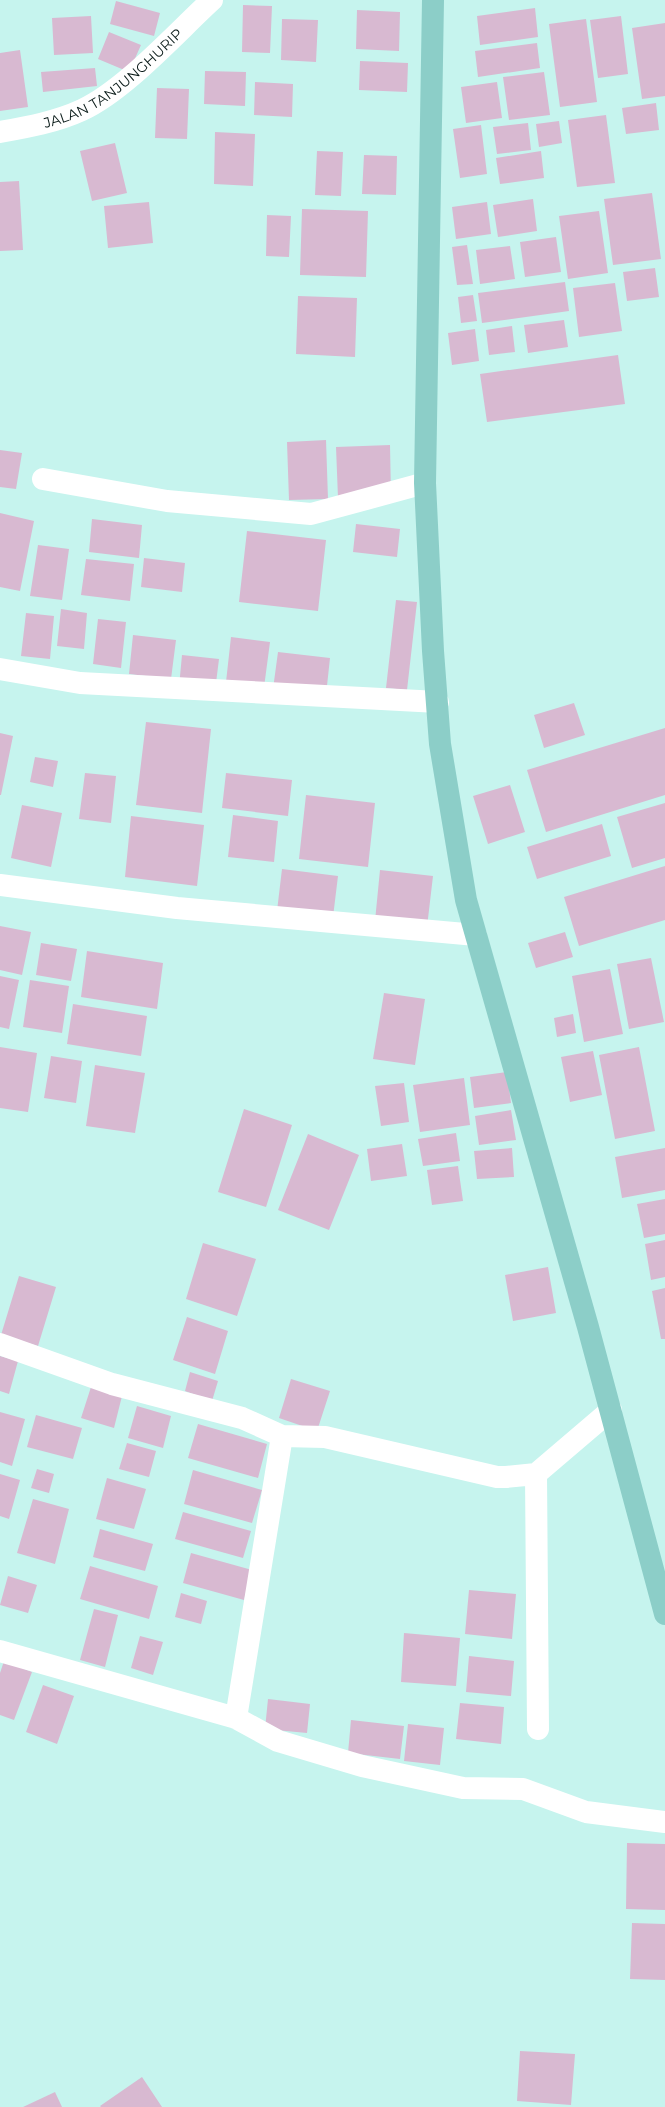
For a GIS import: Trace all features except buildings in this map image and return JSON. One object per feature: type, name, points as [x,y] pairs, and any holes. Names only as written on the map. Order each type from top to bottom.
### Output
[{"type":"main road","points":[[433,0],[425,483],[433,651],[440,744],[466,900],[610,1410],[665,1614]]},
{"type":"street","name":"JALAN TANJUNGHURIP","points":[[0,132],[55,120],[83,109],[107,95],[151,57],[212,0]]},
{"type":"street","points":[[43,479],[167,500],[311,514],[425,483]]},
{"type":"street","points":[[0,669],[80,683],[438,702]]},
{"type":"street","points":[[0,885],[177,908],[476,935]]},
{"type":"street","points":[[0,1344],[112,1384],[242,1418],[282,1436],[325,1437],[496,1476],[506,1477],[536,1474],[610,1410]]},
{"type":"street","points":[[236,1718],[282,1436]]},
{"type":"street","points":[[536,1474],[538,1729]]},
{"type":"street","points":[[0,1651],[236,1718],[278,1741],[362,1766],[463,1788],[523,1789],[586,1812],[665,1822]]}]
